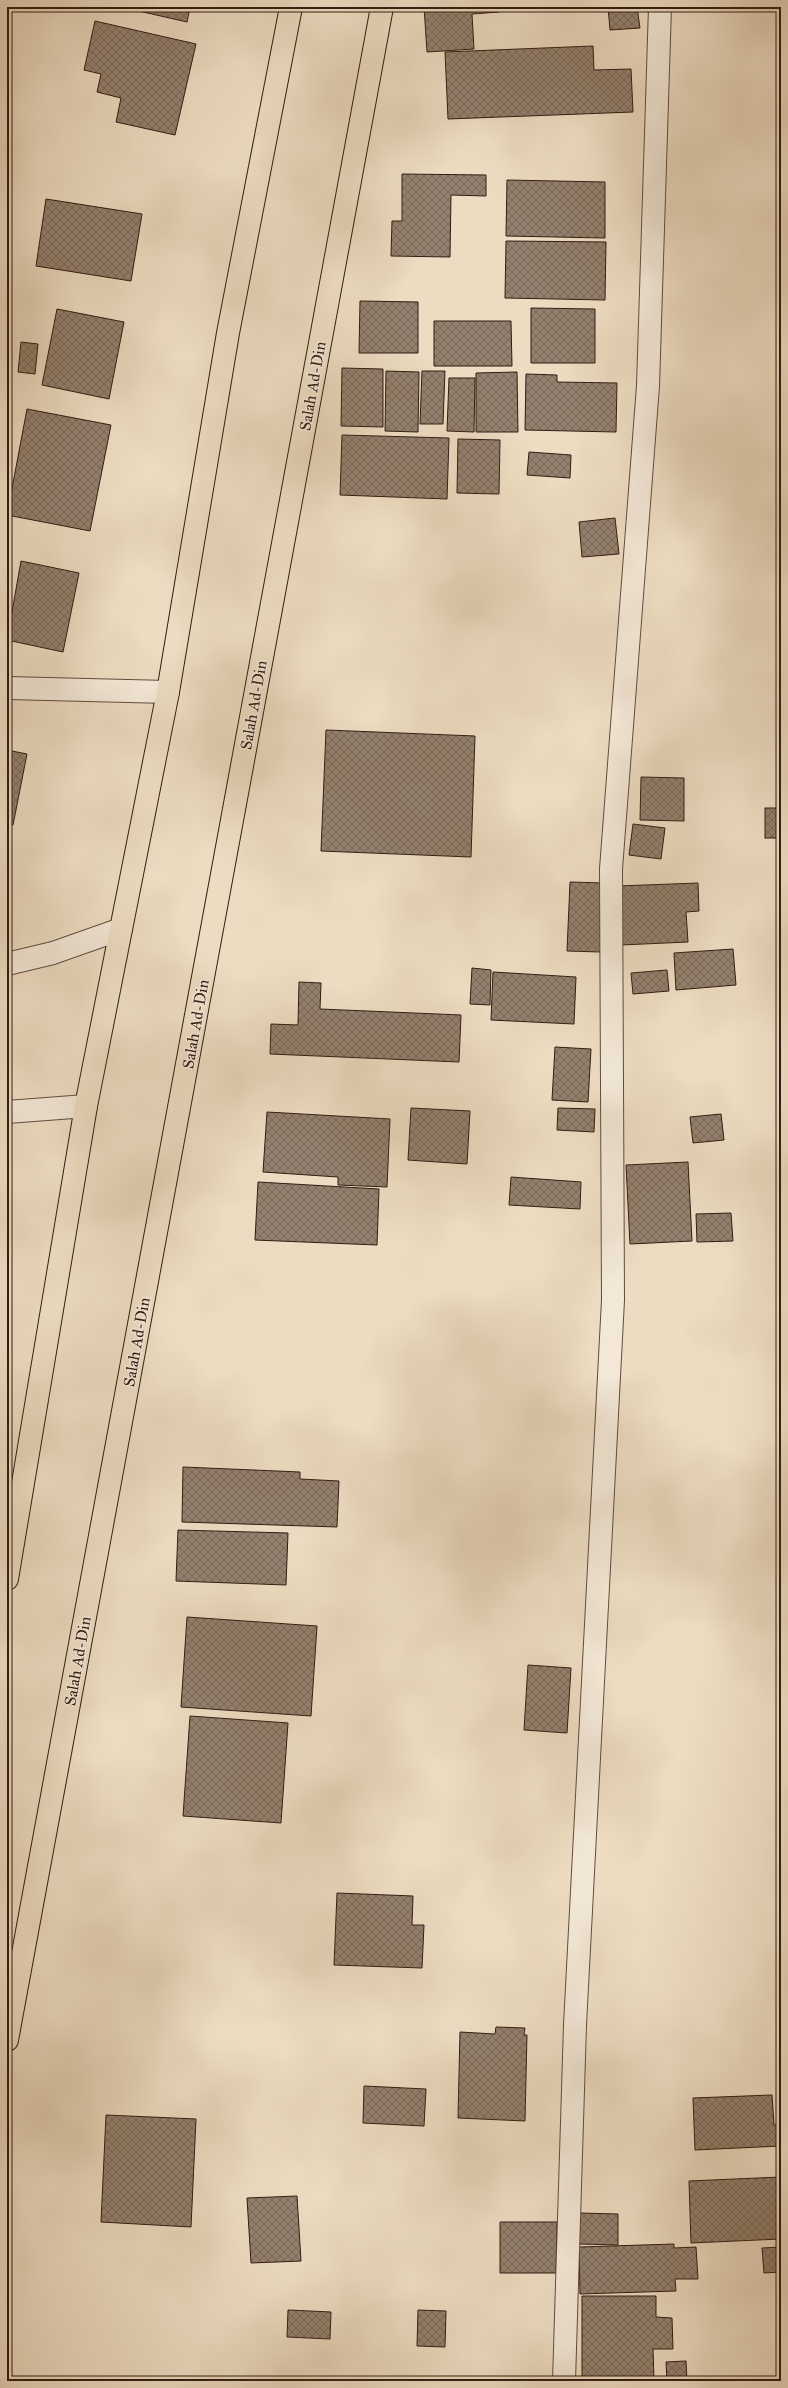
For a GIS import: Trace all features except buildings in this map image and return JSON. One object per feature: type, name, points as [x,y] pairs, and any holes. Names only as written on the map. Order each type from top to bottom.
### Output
[{"type":"highway","points":[[7,1579],[86,1106],[168,692],[228,334],[291,7]]},
{"type":"highway","name":"Salah Ad-Din","points":[[7,2040],[382,7]]},
{"type":"street","points":[[564,2381],[575,2025],[612,1300],[611,869],[648,386],[660,7]]},
{"type":"street","points":[[7,688],[168,692]]},
{"type":"street","points":[[7,964],[53,953],[121,929]]},
{"type":"street","points":[[7,1112],[86,1106]]}]
